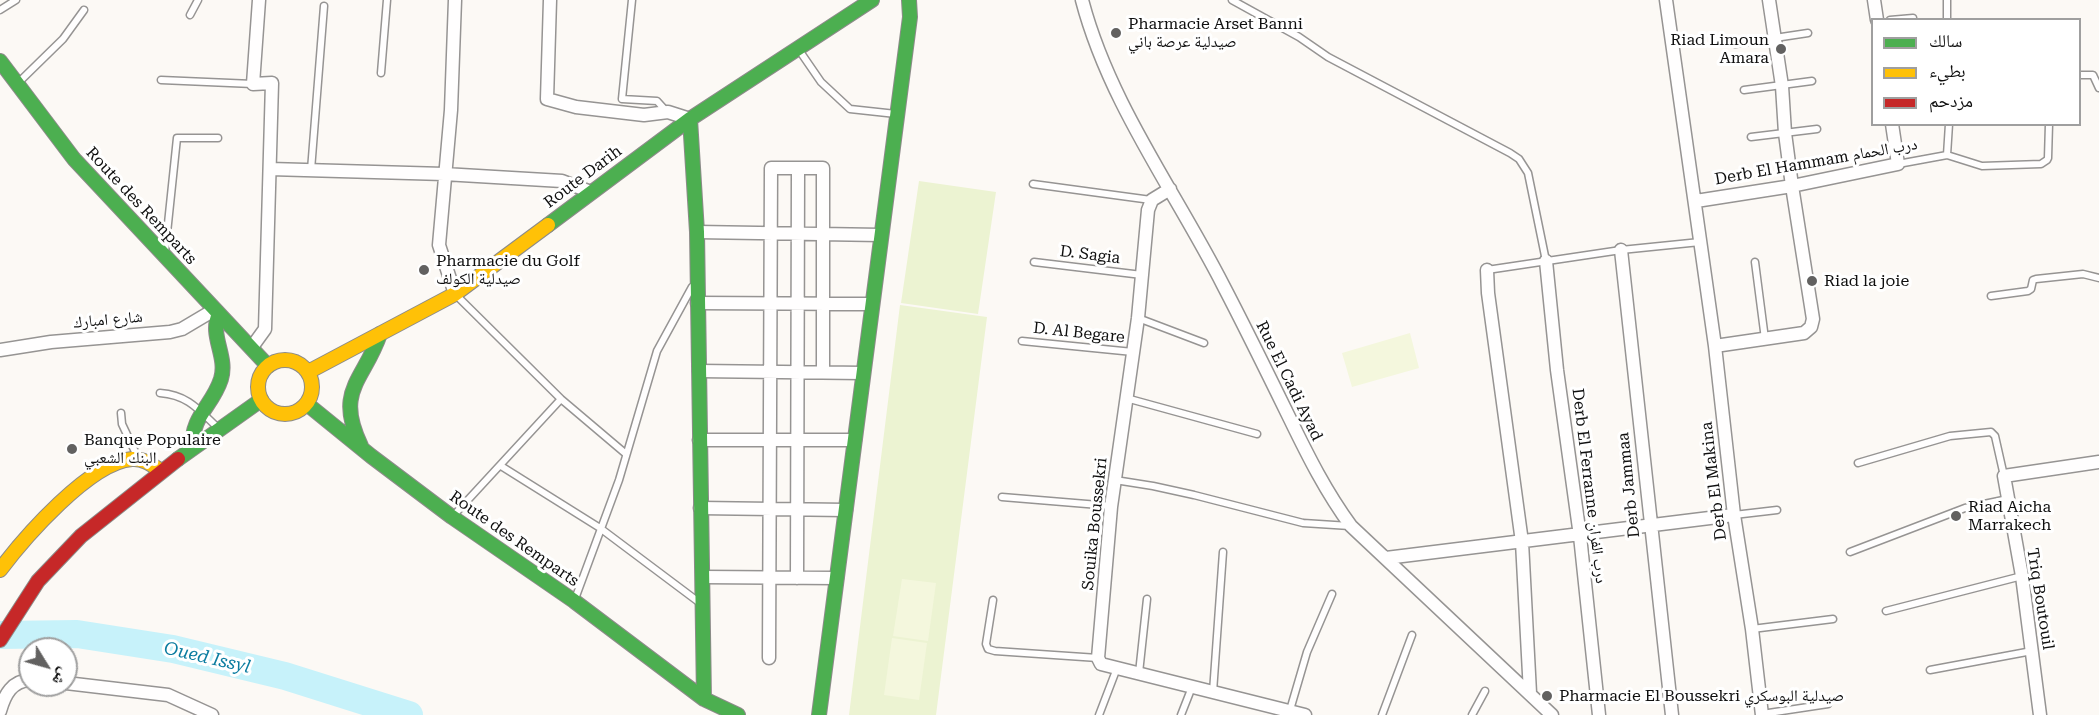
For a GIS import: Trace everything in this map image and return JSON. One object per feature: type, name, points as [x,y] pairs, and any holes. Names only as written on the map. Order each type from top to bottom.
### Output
[{"type":"street","points":[[252,348],[265,329],[272,83],[253,84],[259,0]]},
{"type":"street","points":[[455,0],[451,110],[439,245],[455,294]]},
{"type":"street","points":[[550,0],[547,99],[576,106],[644,115],[668,112],[690,119],[697,232],[704,699]]},
{"type":"street","name":"Route Darih","points":[[308,372],[455,294],[690,119],[872,0]]},
{"type":"street","points":[[819,715],[910,17],[909,0]]},
{"type":"street","name":"Rue El Cadi Ayad","points":[[1082,0],[1106,69],[1120,98],[1223,284],[1315,470],[1334,503],[1351,526],[1530,693],[1546,713]]},
{"type":"street","points":[[1666,0],[1701,242]]},
{"type":"street","points":[[1715,346],[1803,333],[1811,327],[1813,319],[1792,186],[1782,86],[1769,0]]},
{"type":"street","points":[[1874,0],[1876,18]]},
{"type":"street","name":"Route des Remparts","points":[[0,61],[74,159],[268,366]]},
{"type":"street","points":[[1892,126],[1898,164]]},
{"type":"street","name":"Derb El Hammam درب الحمام","points":[[1695,201],[1792,186],[1898,164]]},
{"type":"street","points":[[769,658],[771,168],[824,168],[823,372]]},
{"type":"street","points":[[796,578],[798,168]]},
{"type":"street","points":[[270,169],[444,174],[562,181],[591,192]]},
{"type":"street","points":[[1152,200],[1170,189]]},
{"type":"street","name":"Souika Boussekri","points":[[1098,658],[1111,507],[1138,318],[1148,210],[1152,200]]},
{"type":"street","points":[[697,232],[881,235]]},
{"type":"street","name":"Derb El Makina","points":[[1701,242],[1734,515],[1752,629],[1762,714]]},
{"type":"street","name":"Derb Jammaa","points":[[1621,250],[1672,715]]},
{"type":"street","name":"Derb El Ferranne درب الفران","points":[[1546,261],[1559,381],[1580,536],[1599,715]]},
{"type":"street","points":[[1487,270],[1488,293],[1522,542],[1530,693]]},
{"type":"street","points":[[697,303],[872,304]]},
{"type":"street","points":[[192,448],[192,430],[217,388],[223,369],[224,359],[214,330],[217,312]]},
{"type":"street","name":"شارع امبارك","points":[[0,350],[51,342],[170,332],[182,329],[217,312]]},
{"type":"street","points":[[363,450],[353,428],[351,401],[356,379],[376,349],[380,334]]},
{"type":"street","points":[[290,360],[297,362],[308,372],[312,391],[306,404],[294,413],[279,413],[266,406],[261,400],[258,382],[268,366],[274,362],[290,360]]},
{"type":"street","points":[[699,371],[863,373]]},
{"type":"street","points":[[0,640],[29,594],[47,571],[81,536],[161,471],[261,400]]},
{"type":"street","name":"Route des Remparts","points":[[306,404],[452,517],[574,601],[704,699],[718,715]]},
{"type":"street","points":[[699,440],[855,440]]},
{"type":"street","points":[[0,570],[36,524],[59,502],[114,464],[124,460],[139,459],[161,471]]},
{"type":"street","points":[[2004,476],[2099,462]]},
{"type":"street","name":"Triq Boutouil","points":[[2004,476],[2022,576],[2040,715]]},
{"type":"street","points":[[700,508],[846,510]]},
{"type":"street","points":[[1386,558],[1580,536],[1734,515]]},
{"type":"street","points":[[703,577],[837,578]]},
{"type":"street","points":[[1098,658],[1101,664],[1214,692],[1274,711],[1290,710],[1305,715]]},
{"type":"street","points":[[0,711],[12,686],[18,683]]},
{"type":"street","points":[[78,684],[168,694],[212,715]]},
{"type":"street","name":"Route des Remparts","points":[[704,699],[738,715]]},
{"type":"lane","points":[[0,10],[16,0]]},
{"type":"lane","points":[[189,15],[198,0]]},
{"type":"lane","points":[[381,74],[387,0]]},
{"type":"lane","points":[[632,0],[622,99],[657,101],[668,112]]},
{"type":"lane","points":[[1232,0],[1299,37],[1328,57],[1519,159],[1528,173],[1546,261]]},
{"type":"lane","points":[[1947,0],[1947,18]]},
{"type":"lane","points":[[311,170],[324,6]]},
{"type":"lane","points":[[17,84],[63,39],[84,10]]},
{"type":"lane","points":[[1735,45],[1808,33]]},
{"type":"lane","points":[[798,48],[821,82],[850,109],[897,114]]},
{"type":"lane","points":[[2081,75],[2093,75],[2099,88]]},
{"type":"lane","points":[[162,80],[253,84]]},
{"type":"lane","points":[[1744,90],[1812,81]]},
{"type":"lane","points":[[1949,126],[1947,154],[1982,166],[2041,164],[2048,160],[2049,126]]},
{"type":"lane","points":[[1751,138],[1817,129]]},
{"type":"lane","points":[[165,256],[177,138],[218,138]]},
{"type":"lane","name":"Derb El Hammam درب الحمام","points":[[1898,164],[1947,154]]},
{"type":"lane","points":[[1033,184],[1152,200]]},
{"type":"lane","points":[[1487,270],[1621,250],[1701,242]]},
{"type":"lane","name":"D. Sagia","points":[[1034,262],[1142,275]]},
{"type":"lane","points":[[1755,262],[1765,339]]},
{"type":"lane","points":[[1992,296],[2028,291],[2036,279],[2083,274],[2099,278]]},
{"type":"lane","points":[[574,601],[619,480],[657,351],[697,279]]},
{"type":"lane","points":[[455,294],[561,399],[626,454]]},
{"type":"lane","points":[[1138,318],[1204,343]]},
{"type":"lane","name":"D. Al Begare","points":[[1022,340],[1133,352]]},
{"type":"lane","points":[[160,393],[172,393],[189,400],[219,429]]},
{"type":"lane","points":[[1125,398],[1257,434]]},
{"type":"lane","points":[[452,517],[561,399]]},
{"type":"lane","points":[[121,413],[122,424],[139,459]]},
{"type":"lane","points":[[1858,463],[1950,436],[1991,432],[1995,436],[2004,476]]},
{"type":"lane","points":[[501,466],[600,528],[703,605]]},
{"type":"lane","points":[[1115,480],[1184,492],[1303,523],[1351,526]]},
{"type":"lane","points":[[1002,497],[1111,507]]},
{"type":"lane","points":[[1850,552],[1965,508],[2009,499]]},
{"type":"lane","points":[[1734,515],[1777,510]]},
{"type":"lane","points":[[1214,692],[1223,552]]},
{"type":"lane","points":[[1886,610],[2022,576]]},
{"type":"lane","points":[[1290,710],[1307,652],[1332,594]]},
{"type":"lane","points":[[1138,674],[1147,599]]},
{"type":"lane","points":[[993,600],[986,644],[988,649],[1098,658]]},
{"type":"lane","points":[[1752,629],[1833,619]]},
{"type":"lane","points":[[1382,715],[1412,635]]},
{"type":"lane","points":[[1930,670],[2032,651]]},
{"type":"lane","points":[[1099,715],[1117,667]]},
{"type":"lane","points":[[1181,715],[1192,687]]},
{"type":"lane","points":[[1472,715],[1485,691]]},
{"type":"lane","points":[[1762,714],[1828,704]]},
{"type":"green space","points":[[919,181],[996,192],[978,314],[901,303]]},
{"type":"green space","points":[[900,305],[987,317],[936,715],[849,715]]},
{"type":"green space","points":[[1410,333],[1419,368],[1352,387],[1342,353]]},
{"type":"green space","points":[[902,579],[936,583],[928,641],[893,636]]},
{"type":"green space","points":[[892,638],[927,643],[919,700],[884,695]]},
{"type":"waterway","name":"Oued Issyl","points":[[0,635],[77,634],[173,649],[285,676],[409,715]]},
{"type":"traffic: fast","points":[[548,225],[690,119],[872,0]]},
{"type":"traffic: fast","points":[[819,715],[910,17],[909,0]]},
{"type":"traffic: fast","points":[[0,61],[74,159],[268,366]]},
{"type":"traffic: fast","points":[[690,119],[697,232],[704,699]]},
{"type":"traffic: fast","points":[[192,448],[195,427],[217,389],[223,371],[216,330],[219,314]]},
{"type":"traffic: fast","points":[[361,446],[353,427],[350,411],[351,398],[354,387],[380,334]]},
{"type":"traffic: fast","points":[[178,459],[261,400]]},
{"type":"traffic: fast","points":[[307,404],[452,517],[574,601],[704,699],[738,715]]},
{"type":"traffic: slow","points":[[308,372],[455,294],[548,225]]},
{"type":"traffic: slow","points":[[280,360],[290,360],[300,364],[308,372],[312,387],[308,402],[300,410],[290,414],[280,414],[270,410],[262,402],[258,392],[258,382],[262,372],[270,364],[280,360]]},
{"type":"traffic: slow","points":[[0,570],[41,522],[78,487],[97,473],[115,463],[132,459],[144,461],[161,471]]},
{"type":"traffic: jam","points":[[0,640],[38,581],[81,536],[178,459]]},
{"type":"place","name":"Pharmacie Arset Banni صيدلية عرصة باني","points":[[1116,33]]},
{"type":"place","name":"Riad Limoun Amara","points":[[1781,49]]},
{"type":"place","name":"Pharmacie du Golf صيدلية الكولف","points":[[424,270]]},
{"type":"place","name":"Riad la joie","points":[[1812,281]]},
{"type":"place","name":"Banque Populaire البنك الشعبي","points":[[72,449]]},
{"type":"place","name":"Riad Aicha Marrakech","points":[[1956,516]]},
{"type":"place","name":"Pharmacie El Boussekri صيدلية البوسكري","points":[[1547,696]]}]
